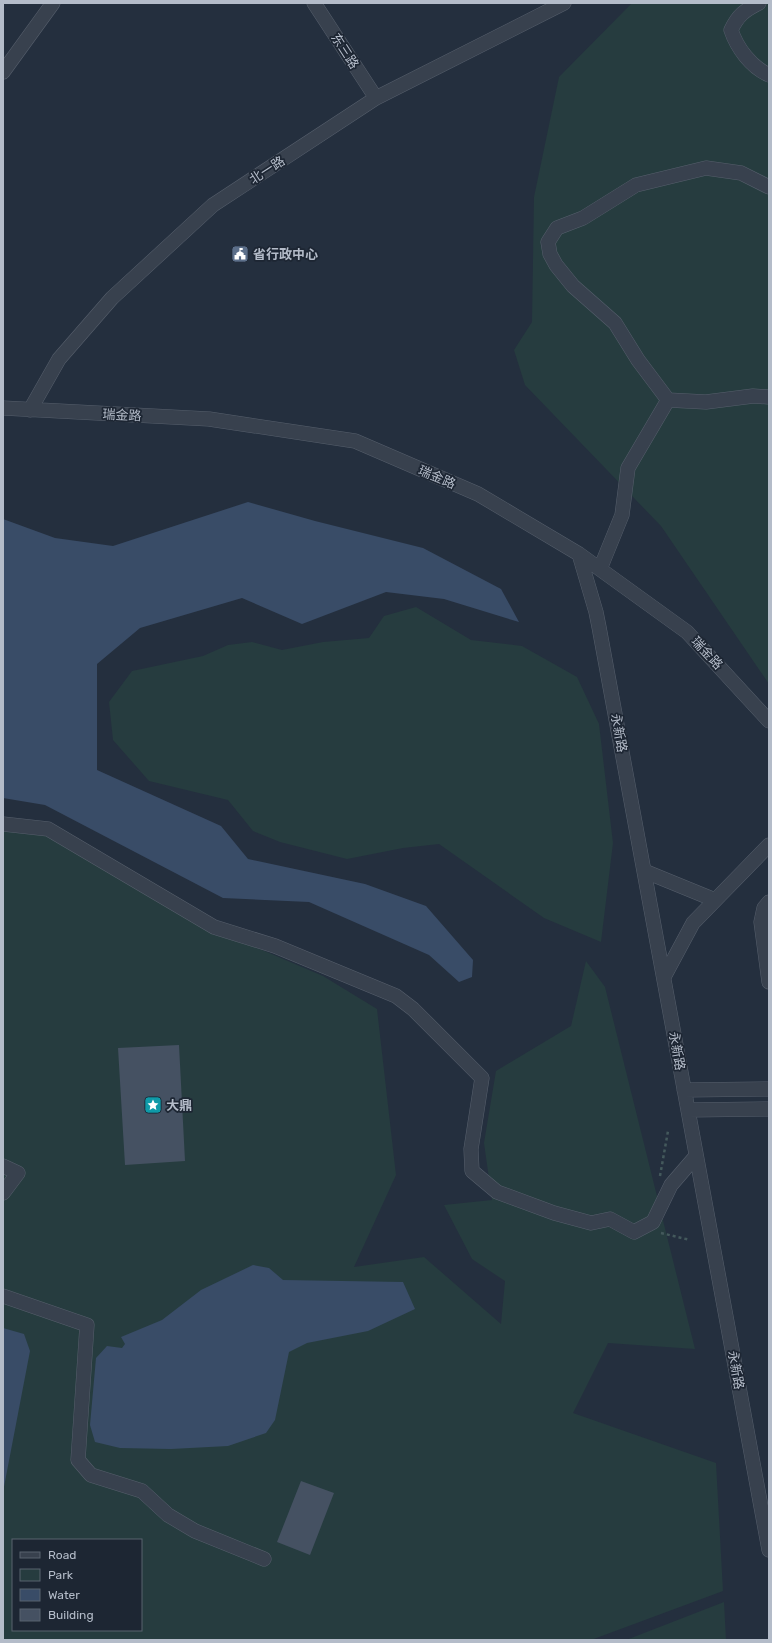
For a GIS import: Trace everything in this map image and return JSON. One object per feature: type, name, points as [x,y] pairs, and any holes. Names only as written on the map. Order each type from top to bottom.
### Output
[{"type":"street","points":[[3,72],[53,3]]},
{"type":"street","name":"东三路","points":[[314,3],[376,98]]},
{"type":"street","name":"北一路","points":[[30,410],[59,358],[112,298],[213,205],[376,98],[564,3]]},
{"type":"street","points":[[759,3],[736,18],[731,30],[736,44],[759,70],[769,75]]},
{"type":"street","points":[[668,400],[638,360],[615,322],[573,286],[556,265],[550,254],[548,242],[557,228],[583,218],[636,185],[706,168],[741,173],[769,186]]},
{"type":"street","points":[[668,400],[706,402],[753,396],[769,397]]},
{"type":"street","points":[[600,569],[622,515],[628,468],[668,400]]},
{"type":"street","name":"瑞金路","points":[[3,408],[209,420],[355,441],[478,494],[579,554],[687,632],[769,721]]},
{"type":"street","name":"永新路","points":[[579,554],[596,612],[769,1550]]},
{"type":"street","points":[[3,824],[48,829],[214,927],[275,946],[396,996],[413,1009],[482,1078],[471,1149],[472,1171],[497,1192],[554,1213],[591,1223],[610,1219],[634,1232],[653,1222],[671,1185],[696,1156]]},
{"type":"street","points":[[664,977],[693,923],[769,845]]},
{"type":"street","points":[[644,871],[715,900]]},
{"type":"street","points":[[769,902],[764,908],[760,922],[769,982]]},
{"type":"street","points":[[684,1090],[769,1089]]},
{"type":"street","points":[[688,1110],[769,1109]]},
{"type":"street","points":[[3,1166],[18,1173],[3,1193]]},
{"type":"street","points":[[3,1296],[87,1325],[78,1460],[91,1475],[142,1491],[168,1515],[195,1531],[264,1559]]},
{"type":"green space","points":[[632,3],[769,3],[769,684],[661,526],[525,385],[514,350],[532,322],[534,197],[559,77]]},
{"type":"green space","points":[[416,607],[471,640],[522,646],[577,677],[599,724],[613,843],[601,942],[544,918],[439,844],[403,848],[347,859],[280,842],[253,831],[228,800],[149,781],[113,740],[109,702],[132,671],[203,656],[228,645],[252,642],[282,650],[323,642],[369,638],[384,616]]},
{"type":"green space","points":[[3,828],[51,834],[192,920],[323,976],[377,1009],[396,1175],[354,1267],[424,1257],[501,1324],[505,1281],[472,1259],[444,1205],[492,1200],[484,1143],[496,1071],[571,1026],[586,961],[605,987],[695,1349],[608,1343],[573,1413],[716,1463],[723,1591],[591,1640],[3,1640]]},
{"type":"green space","points":[[724,1602],[726,1640],[626,1640]]},
{"type":"water","points":[[248,502],[315,521],[423,548],[501,589],[519,622],[444,599],[386,592],[302,624],[242,598],[140,628],[97,664],[97,770],[221,826],[248,859],[365,884],[426,906],[473,960],[472,977],[459,982],[429,955],[309,902],[223,898],[45,805],[3,798],[3,519],[55,538],[113,546]]},
{"type":"water","points":[[253,1265],[269,1268],[283,1280],[403,1282],[415,1309],[368,1331],[307,1343],[289,1352],[275,1420],[266,1433],[228,1446],[171,1449],[120,1448],[95,1442],[90,1425],[96,1358],[107,1346],[122,1348],[125,1344],[121,1337],[162,1320],[201,1290]]},
{"type":"water","points":[[3,1328],[24,1334],[30,1351],[3,1492]]},
{"type":"building","points":[[179,1045],[185,1161],[125,1165],[118,1048]]},
{"type":"building","points":[[301,1481],[334,1493],[310,1555],[277,1542]]},
{"type":"place","name":"省行政中心","points":[[240,254]]},
{"type":"place","name":"大鼎","points":[[153,1105]]}]
